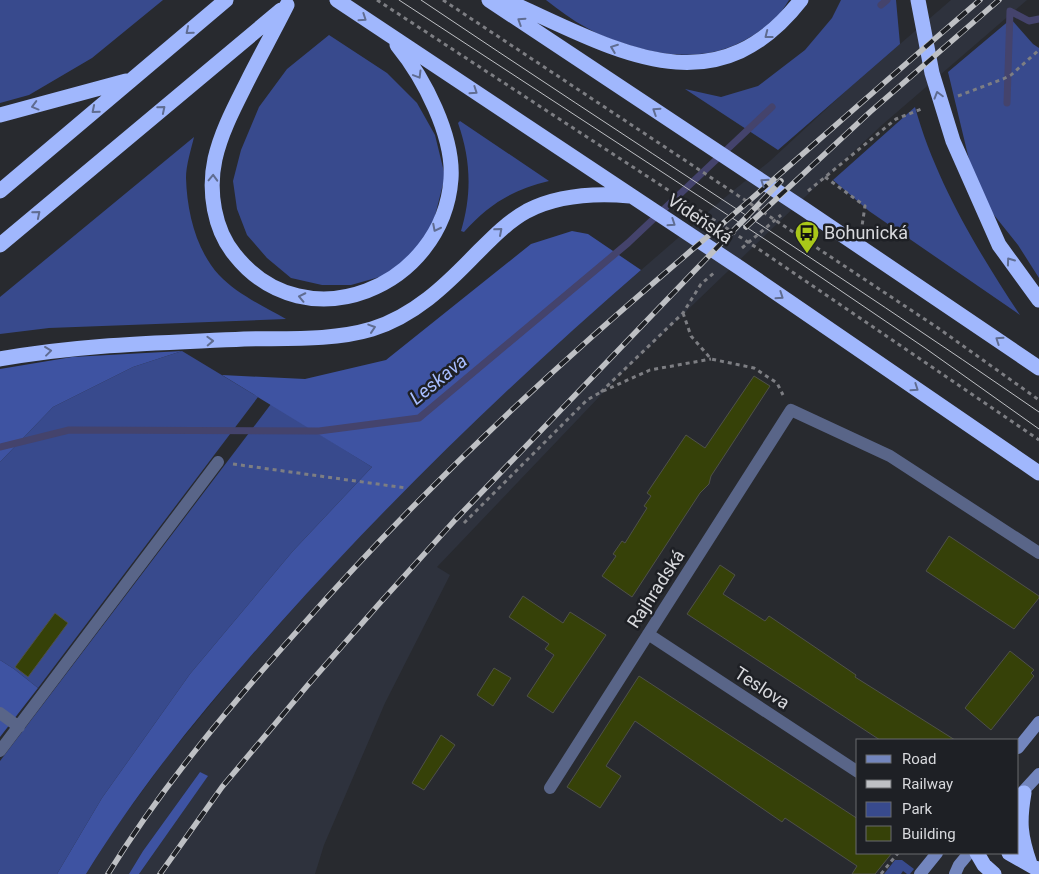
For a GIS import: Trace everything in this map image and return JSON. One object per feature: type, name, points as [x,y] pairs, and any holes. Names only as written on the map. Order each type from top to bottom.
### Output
[{"type":"highway","points":[[0,191],[226,0]]},
{"type":"highway","name":"Vídeňská","points":[[337,0],[740,268],[1039,473]]},
{"type":"highway","points":[[489,0],[1039,368]]},
{"type":"highway","points":[[505,0],[608,46],[661,62],[682,64],[699,63],[734,55],[754,45],[770,34],[801,0]]},
{"type":"highway","points":[[918,0],[932,73],[953,141],[999,245],[1039,300]]},
{"type":"highway","points":[[290,2],[236,105],[220,141],[215,159],[213,186],[216,216],[222,235],[232,251],[257,278],[273,288],[290,295],[328,300],[356,295],[382,285],[398,275],[424,249],[443,215],[451,178],[448,150],[441,124],[432,100],[420,77],[390,35]]},
{"type":"highway","points":[[0,245],[290,2]]},
{"type":"highway","points":[[0,115],[132,79]]},
{"type":"highway","points":[[0,359],[33,353],[130,344],[354,333],[390,321],[422,304],[498,232],[527,211],[565,199],[587,195],[631,196]]},
{"type":"highway","points":[[1021,795],[1020,831],[1035,867]]},
{"type":"highway","points":[[978,854],[984,865],[994,874]]},
{"type":"highway","points":[[1011,854],[1035,867]]},
{"type":"street","points":[[791,410],[890,456],[1039,553]]},
{"type":"street","name":"Rajhradská","points":[[550,788],[791,410]]},
{"type":"street","points":[[0,751],[218,462]]},
{"type":"street","name":"Teslova","points":[[648,634],[856,771]]},
{"type":"street","points":[[0,713],[19,726]]},
{"type":"street","points":[[1019,747],[1039,722]]},
{"type":"street","points":[[1021,795],[1039,774]]},
{"type":"street","points":[[920,874],[936,854]]},
{"type":"street","points":[[955,874],[959,865],[968,854]]},
{"type":"path","points":[[377,0],[760,250],[1039,440]]},
{"type":"path","points":[[443,0],[938,328],[1039,400]]},
{"type":"path","points":[[1004,79],[1039,50]]},
{"type":"path","points":[[806,193],[896,119]]},
{"type":"path","points":[[825,177],[865,206]]},
{"type":"path","points":[[738,252],[783,212]]},
{"type":"path","points":[[601,392],[683,313],[701,284],[716,271]]},
{"type":"path","points":[[683,313],[692,336],[711,358]]},
{"type":"path","points":[[464,523],[587,400],[650,370],[711,358],[754,368],[777,383],[791,410]]},
{"type":"path","points":[[218,462],[406,488]]},
{"type":"path","points":[[881,874],[897,854]]},
{"type":"shaded area","points":[[951,0],[1027,0],[882,125],[805,197],[620,375],[437,567],[450,575],[385,703],[324,845],[315,874],[139,874],[207,777],[200,772],[143,851],[129,874],[86,874],[113,831],[168,756],[243,665],[323,575],[409,484],[573,329],[723,199],[770,161],[849,88]]},
{"type":"shaded area","points":[[572,231],[588,234],[641,270],[455,440],[323,575],[203,712],[130,807],[86,874],[57,874],[102,798],[190,674],[293,551],[372,467],[222,375],[305,379],[386,360],[531,244]]},
{"type":"shaded area","points":[[182,351],[133,367],[53,407],[0,462],[0,369],[72,357]]},
{"type":"shaded area","points":[[0,660],[38,688],[0,737]]},
{"type":"shaded area","points":[[200,772],[208,776],[139,874],[129,874],[143,851]]},
{"type":"green space","points":[[0,0],[163,0],[92,58],[29,95],[0,103]]},
{"type":"green space","points":[[546,0],[789,0],[775,18],[758,32],[741,42],[705,54],[686,55],[646,50],[606,37],[576,22]]},
{"type":"green space","points":[[841,0],[896,0],[900,44],[778,150],[685,89],[721,97],[758,86],[805,50],[832,18]]},
{"type":"green space","points":[[1011,19],[1033,44],[1039,48],[1039,278],[1018,245],[982,200],[972,172],[948,72]]},
{"type":"green space","points":[[329,35],[387,73],[417,103],[435,135],[445,176],[433,224],[408,262],[383,276],[351,285],[322,285],[291,278],[267,258],[247,235],[237,209],[233,181],[241,150],[259,107],[287,69]]},
{"type":"green space","points":[[915,107],[934,161],[959,215],[1020,315],[869,211],[833,180]]},
{"type":"green space","points":[[460,121],[549,181],[502,199],[483,213],[464,232],[461,231],[467,204],[468,164],[458,123]]},
{"type":"green space","points":[[194,137],[186,178],[188,204],[194,230],[204,254],[226,282],[286,319],[49,328],[0,334],[0,297]]},
{"type":"green space","points":[[182,351],[258,397],[38,688],[0,660],[0,462],[53,407],[133,367]]},
{"type":"green space","points":[[271,404],[372,467],[293,551],[190,674],[102,798],[57,874],[0,874],[0,761]]},
{"type":"green space","points":[[895,860],[902,860],[914,869],[910,874],[903,871],[901,874],[884,874]]},
{"type":"building","points":[[754,376],[770,386],[711,476],[709,484],[700,493],[632,597],[602,576],[616,556],[613,554],[622,541],[625,543],[647,508],[644,506],[651,496],[647,493],[686,435],[705,448]]},
{"type":"building","points":[[949,536],[1039,596],[1014,629],[926,571]]},
{"type":"building","points":[[720,565],[735,575],[723,594],[765,621],[769,616],[856,675],[855,677],[953,739],[878,739],[687,614]]},
{"type":"building","points":[[523,596],[563,623],[570,612],[606,635],[553,713],[527,696],[554,655],[545,649],[549,644],[509,617]]},
{"type":"building","points":[[55,613],[68,623],[28,677],[15,667]]},
{"type":"building","points":[[1010,651],[1034,670],[1031,673],[1034,676],[991,730],[965,708]]},
{"type":"building","points":[[494,668],[511,678],[493,706],[477,695]]},
{"type":"building","points":[[639,676],[856,818],[856,854],[891,854],[875,874],[852,874],[857,866],[785,818],[782,822],[635,721],[606,766],[621,776],[600,808],[567,787]]},
{"type":"building","points":[[441,735],[455,745],[424,790],[412,783]]},
{"type":"waterway","name":"Leskava","points":[[881,5],[887,0]]},
{"type":"waterway","points":[[1007,103],[1010,11],[1029,21],[1039,19]]},
{"type":"waterway","name":"Leskava","points":[[0,447],[69,430],[319,431],[419,418],[628,243],[772,107]]},
{"type":"tram line","points":[[399,0],[769,242],[925,348],[1039,429]]},
{"type":"tram line","points":[[421,0],[1039,412]]},
{"type":"railway","points":[[108,874],[151,809],[222,717],[333,591],[402,518],[547,377],[980,0]]},
{"type":"railway","points":[[746,227],[870,112],[999,0]]},
{"type":"railway","points":[[160,874],[222,787],[379,604],[455,520],[781,181]]},
{"type":"place","name":"Bohunická","points":[[807,254]]}]
